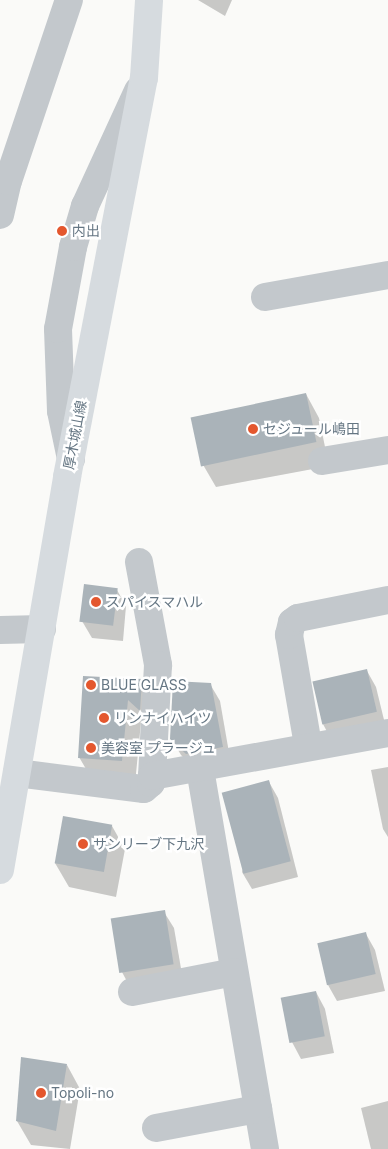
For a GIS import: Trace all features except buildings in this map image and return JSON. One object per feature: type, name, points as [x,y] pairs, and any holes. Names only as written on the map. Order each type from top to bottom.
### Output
[{"type":"main road","name":"厚木城山線","points":[[0,870],[71,459],[144,78],[149,0]]},
{"type":"street","points":[[0,215],[8,181],[69,0]]},
{"type":"street","points":[[71,459],[61,411],[58,329],[73,247],[85,206],[144,78]]},
{"type":"street","points":[[265,297],[388,275]]},
{"type":"street","points":[[322,461],[388,450]]},
{"type":"street","points":[[137,784],[158,665],[139,562]]},
{"type":"street","points":[[308,746],[289,634],[292,622],[298,618],[388,600]]},
{"type":"street","points":[[0,630],[42,629]]},
{"type":"street","points":[[17,773],[137,784],[308,746],[388,733]]},
{"type":"street","points":[[200,769],[265,1149]]},
{"type":"street","points":[[132,992],[234,972]]},
{"type":"street","points":[[156,1128],[258,1108]]},
{"type":"place","name":"内出","points":[[62,231]]},
{"type":"place","name":"セジュール嶋田","points":[[253,429]]},
{"type":"place","name":"スパイスマハル","points":[[96,602]]},
{"type":"place","name":"BLUE GLASS","points":[[91,685]]},
{"type":"place","name":"リンナイハイツ","points":[[104,718]]},
{"type":"place","name":"美容室 プラージュ","points":[[91,748]]},
{"type":"place","name":"サンリーブ下九沢","points":[[83,844]]},
{"type":"place","name":"Topoli-no","points":[[41,1093]]}]
